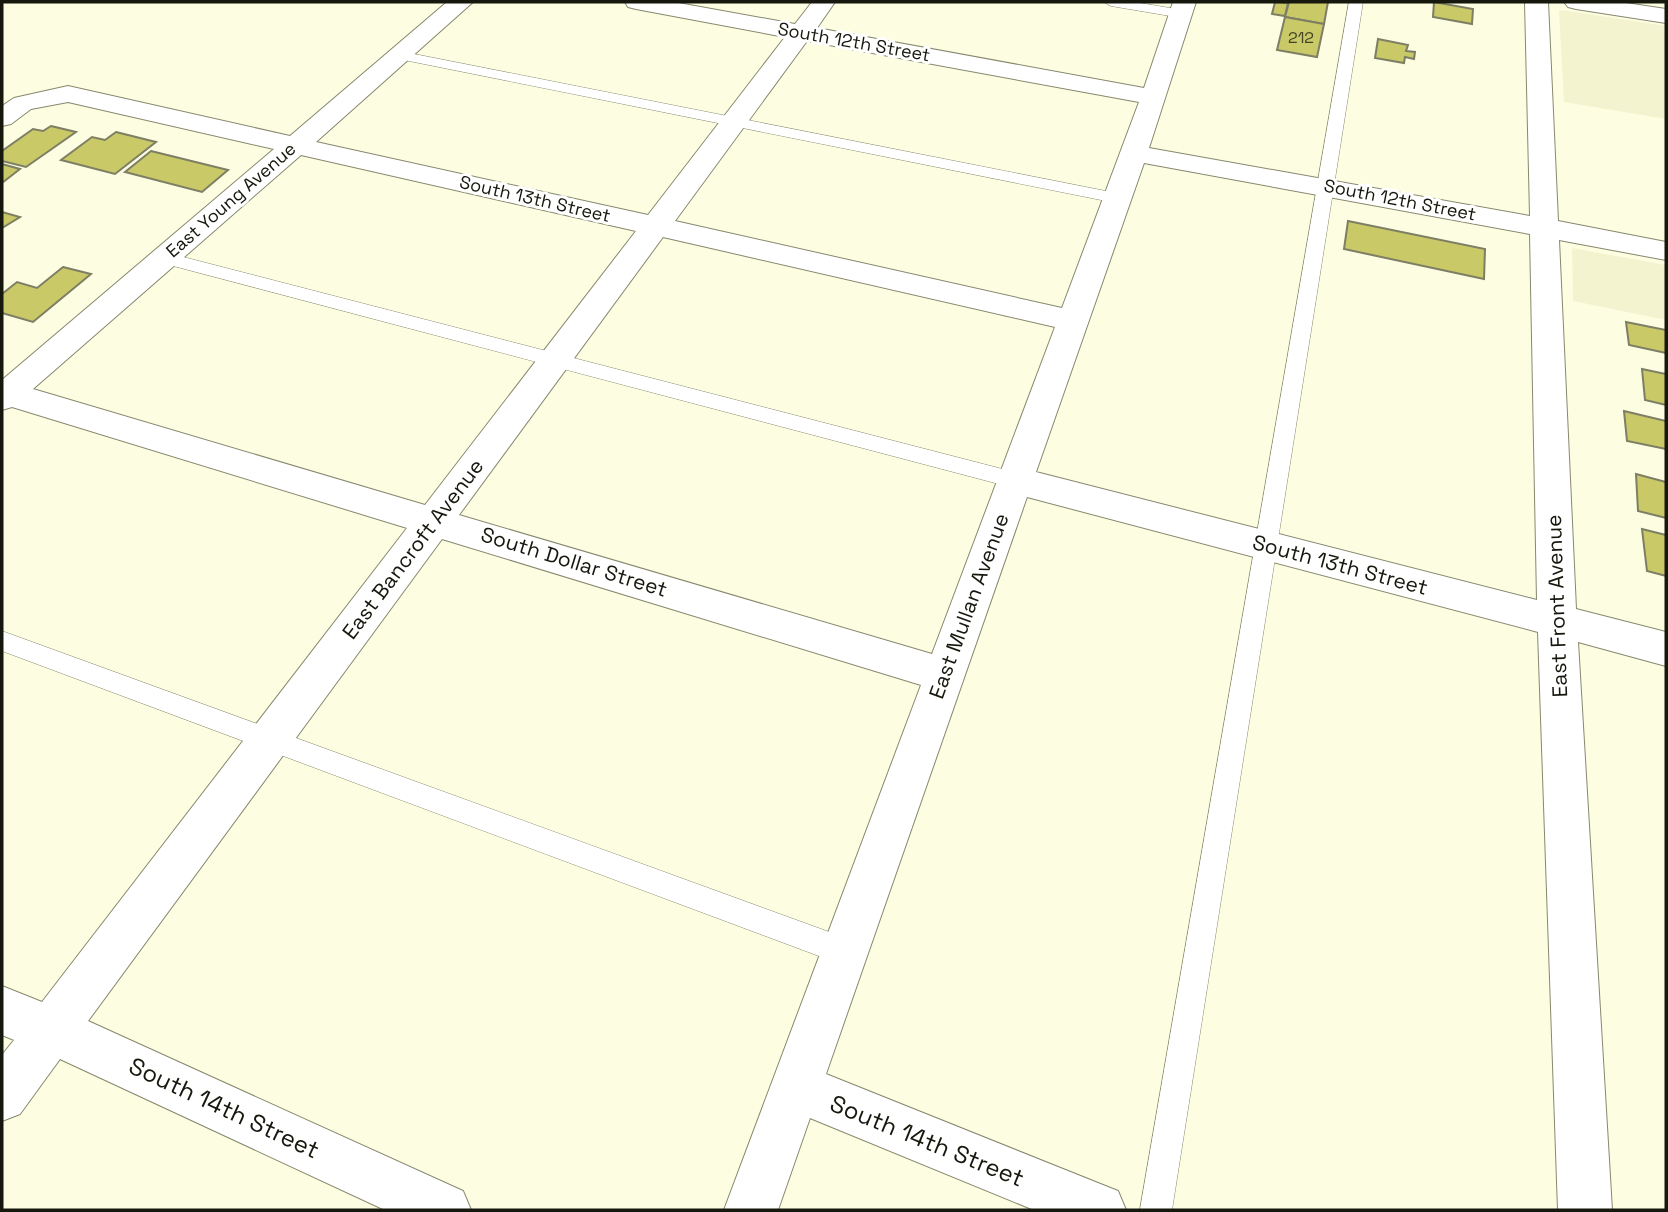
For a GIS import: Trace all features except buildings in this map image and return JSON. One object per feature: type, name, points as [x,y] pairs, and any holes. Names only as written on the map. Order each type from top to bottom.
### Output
[{"type":"street","name":"East Young Avenue","points":[[3,395],[461,2]]},
{"type":"street","name":"South 12th Street","points":[[636,2],[1154,97]]},
{"type":"street","name":"East Bancroft Avenue","points":[[2,1096],[824,2]]},
{"type":"street","name":"East Front Avenue","points":[[1537,2],[1557,621],[1585,1210]]},
{"type":"street","points":[[1576,2],[1666,16]]},
{"type":"street","name":"East Mullan Avenue","points":[[751,1210],[1184,8]]},
{"type":"street","name":"South 13th Street","points":[[2,118],[23,103],[68,94],[1071,320]]},
{"type":"street","name":"South 12th Street","points":[[1133,153],[1326,186],[1666,251]]},
{"type":"street","name":"South Dollar Street","points":[[3,395],[435,520],[944,675]]},
{"type":"street","name":"South 13th Street","points":[[1014,480],[1666,649]]},
{"type":"street","name":"South 14th Street","points":[[2,1010],[444,1210]]},
{"type":"street","name":"South 14th Street","points":[[795,1087],[1099,1210]]},
{"type":"lane","points":[[1111,2],[1184,8]]},
{"type":"lane","points":[[1156,1210],[1356,2]]},
{"type":"lane","points":[[399,55],[1116,198]]},
{"type":"lane","points":[[164,258],[1014,480]]},
{"type":"lane","points":[[2,641],[843,951]]},
{"type":"shaded area","points":[[1559,11],[1666,26],[1666,119],[1564,102]]},
{"type":"shaded area","points":[[1572,248],[1666,265],[1666,320],[1573,301]]}]
